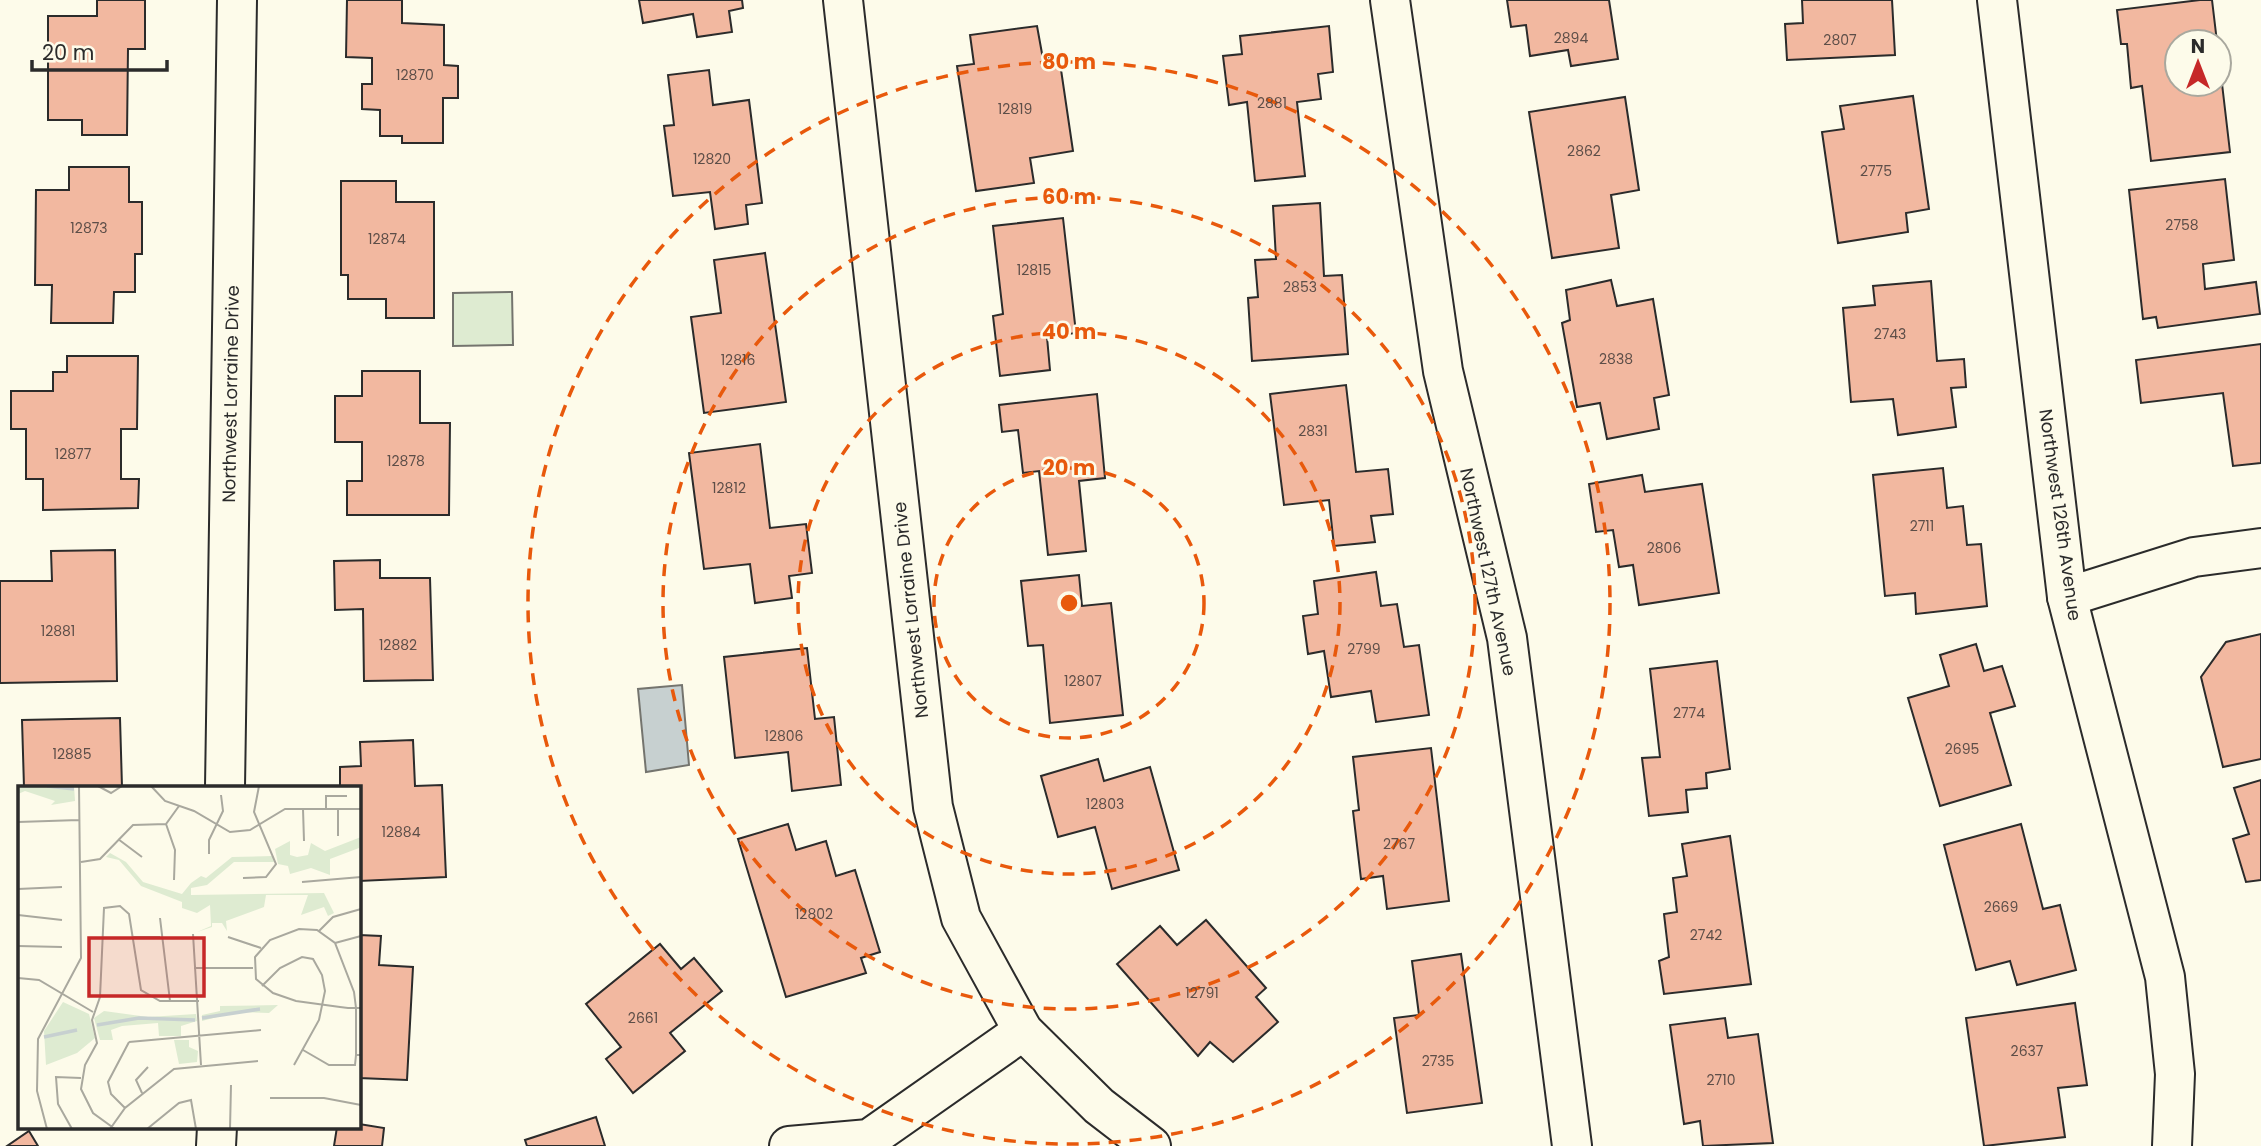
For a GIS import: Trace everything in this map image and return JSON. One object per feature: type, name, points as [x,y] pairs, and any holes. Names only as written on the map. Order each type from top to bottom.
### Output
[{"type":"street","name":"Northwest Lorraine Drive","points":[[225,786],[237,0]]},
{"type":"street","name":"Northwest Lorraine Drive","points":[[843,0],[933,807],[961,918],[1023,1031],[1099,1106],[1151,1146]]},
{"type":"street","name":"Northwest 127th Avenue","points":[[1390,0],[1443,371],[1507,638],[1572,1146]]},
{"type":"street","name":"Northwest 126th Avenue","points":[[1997,0],[2067,597],[2165,977],[2175,1074],[2172,1146]]},
{"type":"street","points":[[2067,597],[2194,557],[2261,548]]},
{"type":"street","points":[[789,1146],[869,1139],[1023,1031]]},
{"type":"street","points":[[216,1128],[216,1146]]},
{"type":"green space","points":[[512,292],[513,345],[453,346],[453,293]]},
{"type":"shaded area","points":[[682,685],[689,765],[646,772],[638,689]]},
{"type":"building","points":[[97,0],[145,0],[145,49],[128,49],[127,135],[82,135],[82,120],[48,120],[48,16],[97,16]]},
{"type":"building","points":[[347,0],[402,0],[402,23],[444,25],[444,65],[458,66],[458,98],[443,98],[443,143],[402,143],[402,136],[380,136],[380,110],[362,109],[362,84],[372,84],[372,58],[346,57]]},
{"type":"building","points":[[639,0],[742,0],[743,8],[729,11],[732,32],[697,37],[693,14],[643,23]]},
{"type":"building","points":[[1507,0],[1609,0],[1618,59],[1571,66],[1568,50],[1530,56],[1526,25],[1511,27]]},
{"type":"building","points":[[1802,0],[1892,0],[1895,55],[1787,60],[1785,24],[1803,23]]},
{"type":"building","points":[[2212,0],[2215,28],[2163,28],[2163,98],[2224,98],[2230,152],[2151,161],[2142,86],[2131,88],[2127,44],[2121,44],[2117,10]]},
{"type":"building","points":[[1037,26],[1043,59],[1059,56],[1073,151],[1030,158],[1034,183],[976,191],[957,66],[974,64],[970,35]]},
{"type":"building","points":[[1329,26],[1333,72],[1318,74],[1321,99],[1297,102],[1305,176],[1255,181],[1247,102],[1229,105],[1223,56],[1242,54],[1240,36]]},
{"type":"building","points":[[709,70],[713,105],[749,100],[762,203],[746,205],[748,224],[715,229],[710,192],[673,196],[664,126],[674,125],[668,75]]},
{"type":"building","points":[[1913,96],[1929,209],[1906,213],[1908,232],[1838,243],[1822,132],[1844,129],[1840,106]]},
{"type":"building","points":[[1625,97],[1639,190],[1611,195],[1619,248],[1552,258],[1529,112]]},
{"type":"building","points":[[69,167],[129,167],[129,202],[142,202],[142,254],[135,254],[135,292],[114,292],[113,323],[51,323],[52,285],[35,285],[36,190],[69,190]]},
{"type":"building","points":[[2225,179],[2234,260],[2203,264],[2205,289],[2256,282],[2260,314],[2158,328],[2156,317],[2143,319],[2129,190]]},
{"type":"building","points":[[341,181],[396,181],[396,202],[434,202],[434,318],[386,318],[386,299],[348,299],[348,275],[341,275]]},
{"type":"building","points":[[1320,203],[1324,276],[1342,275],[1348,354],[1252,361],[1248,298],[1258,297],[1255,260],[1276,259],[1273,206]]},
{"type":"building","points":[[1063,218],[1076,333],[1047,337],[1050,370],[1000,376],[993,316],[1003,314],[993,226]]},
{"type":"building","points":[[765,253],[786,402],[704,413],[691,317],[721,313],[714,260]]},
{"type":"building","points":[[1611,280],[1617,306],[1653,299],[1669,395],[1654,398],[1659,429],[1607,439],[1600,403],[1577,407],[1562,323],[1570,320],[1566,290]]},
{"type":"building","points":[[1931,281],[1937,361],[1964,359],[1966,387],[1951,388],[1956,427],[1898,435],[1893,399],[1851,402],[1843,308],[1875,305],[1873,286]]},
{"type":"building","points":[[2261,344],[2261,463],[2233,466],[2223,393],[2141,403],[2136,360]]},
{"type":"building","points":[[67,356],[138,356],[137,429],[121,429],[121,479],[139,479],[138,508],[43,510],[43,479],[26,479],[26,429],[11,429],[11,391],[53,391],[53,372],[67,372]]},
{"type":"building","points":[[362,371],[420,371],[420,423],[450,423],[449,515],[347,515],[347,481],[362,481],[362,442],[335,442],[335,396],[362,396]]},
{"type":"building","points":[[1346,385],[1356,472],[1388,469],[1393,514],[1371,516],[1375,542],[1334,546],[1329,500],[1284,505],[1270,394]]},
{"type":"building","points":[[1097,394],[1105,478],[1079,481],[1086,551],[1048,555],[1039,471],[1023,473],[1018,430],[1002,432],[999,405]]},
{"type":"building","points":[[760,444],[770,528],[806,524],[812,573],[789,576],[792,598],[755,603],[750,564],[704,569],[689,453]]},
{"type":"building","points":[[1943,468],[1947,508],[1963,506],[1967,545],[1981,544],[1987,606],[1916,614],[1915,593],[1885,596],[1873,475]]},
{"type":"building","points":[[1642,475],[1645,492],[1702,484],[1719,593],[1639,605],[1633,565],[1619,567],[1613,530],[1596,532],[1589,484]]},
{"type":"building","points":[[115,550],[117,681],[0,683],[0,581],[52,581],[51,551]]},
{"type":"building","points":[[380,560],[380,578],[430,578],[433,680],[364,681],[363,609],[335,610],[334,561]]},
{"type":"building","points":[[1376,572],[1381,606],[1397,604],[1404,647],[1419,645],[1429,715],[1376,722],[1371,691],[1331,697],[1324,651],[1308,654],[1303,616],[1318,614],[1314,581]]},
{"type":"building","points":[[1079,575],[1082,606],[1111,603],[1123,715],[1050,723],[1043,645],[1028,646],[1021,581]]},
{"type":"building","points":[[2261,634],[2261,759],[2223,767],[2201,677],[2226,642]]},
{"type":"building","points":[[1976,644],[1984,671],[2002,666],[2015,706],[1990,713],[2011,785],[1940,806],[1908,698],[1949,686],[1940,655]]},
{"type":"building","points":[[807,648],[815,719],[834,717],[841,785],[792,791],[788,752],[735,758],[724,657]]},
{"type":"building","points":[[1717,661],[1730,769],[1706,773],[1707,788],[1686,790],[1688,812],[1649,816],[1642,758],[1660,757],[1650,669]]},
{"type":"building","points":[[120,718],[122,786],[24,786],[22,720]]},
{"type":"building","points":[[413,740],[415,786],[442,785],[446,877],[360,881],[360,786],[340,786],[340,767],[361,766],[360,742]]},
{"type":"building","points":[[1431,748],[1449,901],[1387,909],[1383,876],[1361,879],[1353,811],[1359,810],[1353,757]]},
{"type":"building","points":[[1098,759],[1104,781],[1150,767],[1179,870],[1112,889],[1095,827],[1058,837],[1041,776]]},
{"type":"building","points":[[2261,780],[2261,880],[2246,882],[2233,839],[2249,834],[2234,788]]},
{"type":"building","points":[[788,824],[796,850],[826,841],[836,876],[855,870],[880,952],[861,958],[866,973],[786,997],[738,839]]},
{"type":"building","points":[[2021,824],[2043,909],[2060,905],[2076,970],[2017,985],[2010,961],[1976,970],[1944,845]]},
{"type":"building","points":[[1730,836],[1751,984],[1664,994],[1659,961],[1669,957],[1664,914],[1677,912],[1673,878],[1687,876],[1682,844]]},
{"type":"building","points":[[1206,920],[1266,988],[1256,997],[1278,1022],[1233,1062],[1210,1042],[1198,1056],[1117,964],[1160,926],[1177,945]]},
{"type":"building","points":[[360,935],[381,936],[379,965],[413,967],[407,1080],[360,1078]]},
{"type":"building","points":[[660,944],[681,969],[694,958],[722,991],[670,1033],[685,1051],[633,1093],[606,1059],[621,1047],[586,1004]]},
{"type":"building","points":[[1461,954],[1482,1103],[1407,1113],[1394,1018],[1419,1015],[1412,961]]},
{"type":"building","points":[[2075,1003],[2087,1085],[2058,1088],[2065,1137],[1984,1146],[1966,1018]]},
{"type":"building","points":[[1725,1018],[1728,1038],[1758,1034],[1773,1143],[1703,1146],[1700,1121],[1684,1124],[1670,1025]]},
{"type":"building","points":[[596,1117],[605,1146],[527,1146],[525,1140]]},
{"type":"building","points":[[360,1124],[384,1128],[382,1146],[334,1146],[337,1128],[360,1128]]},
{"type":"building","points":[[29,1131],[38,1146],[7,1146]]}]
